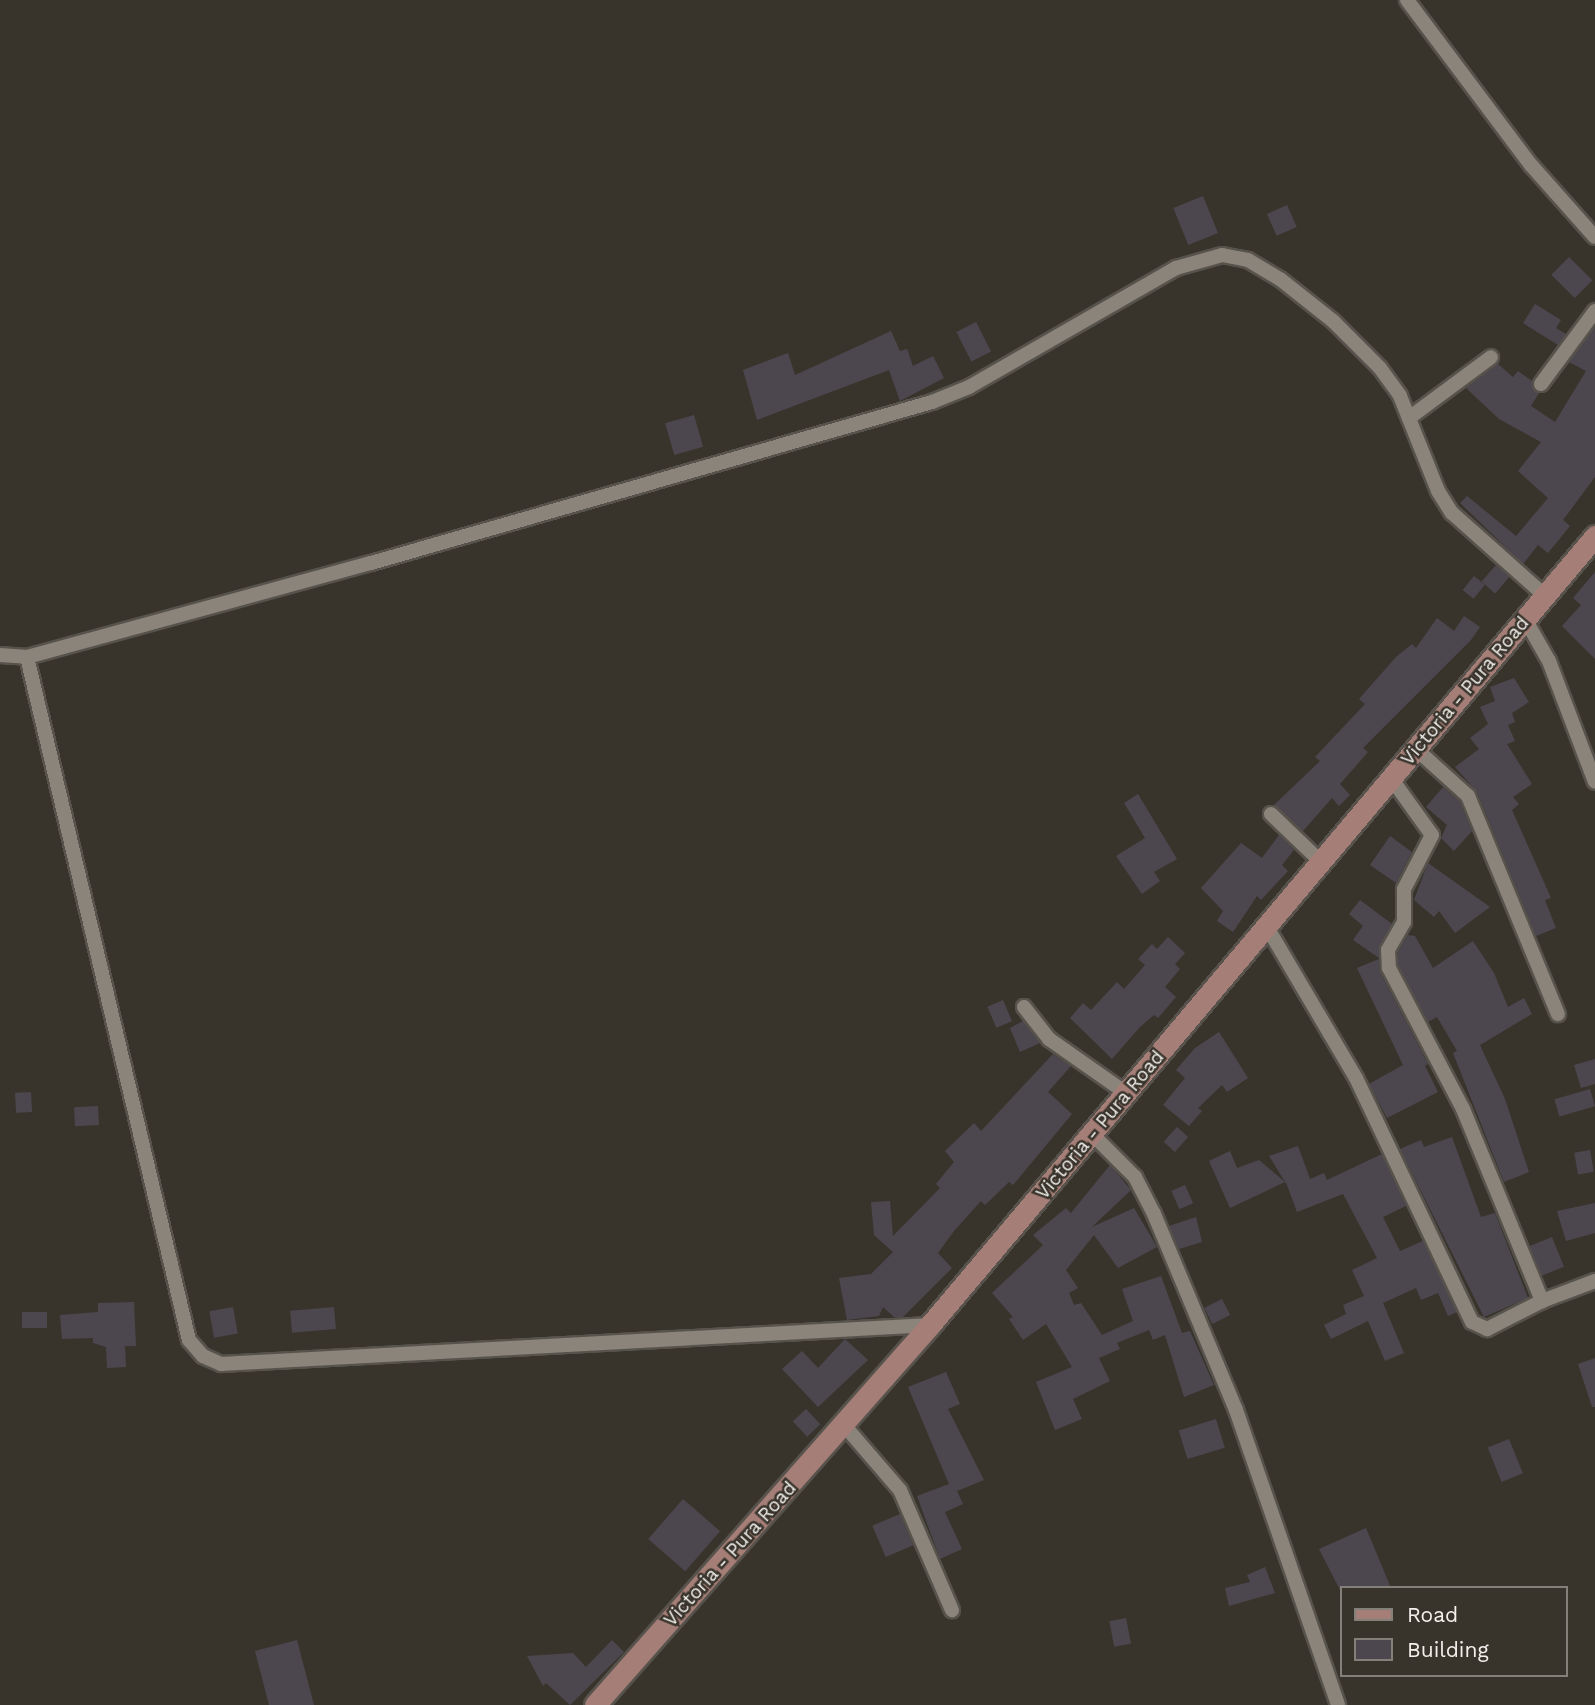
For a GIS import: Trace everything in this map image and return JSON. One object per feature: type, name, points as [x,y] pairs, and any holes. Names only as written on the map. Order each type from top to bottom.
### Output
[{"type":"main road","name":"Victoria - Pura Road","points":[[595,1705],[930,1325],[1595,536]]},
{"type":"street","points":[[1407,0],[1531,165],[1595,237]]},
{"type":"street","points":[[0,655],[27,657],[371,564],[932,402],[969,387],[1102,308],[1201,257],[1222,255],[1248,260],[1280,279],[1333,321],[1380,368],[1409,418],[1438,491],[1452,513],[1545,596]]},
{"type":"street","points":[[1541,384],[1595,311]]},
{"type":"street","points":[[1409,418],[1491,357]]},
{"type":"street","points":[[1525,619],[1549,661],[1595,782]]},
{"type":"street","points":[[27,657],[189,1340],[203,1356],[221,1364],[930,1325]]},
{"type":"street","points":[[1416,749],[1468,796],[1558,1014]]},
{"type":"street","points":[[1391,778],[1432,835],[1404,889],[1404,922],[1388,950],[1389,968],[1462,1109],[1542,1301]]},
{"type":"street","points":[[1271,814],[1321,862]]},
{"type":"street","points":[[1267,927],[1356,1077],[1472,1322],[1488,1328],[1542,1301],[1595,1281]]},
{"type":"street","points":[[1024,1007],[1049,1039],[1126,1093]]},
{"type":"street","points":[[1092,1134],[1135,1177],[1154,1214],[1236,1410],[1338,1705]]},
{"type":"street","points":[[844,1425],[900,1490],[951,1610]]},
{"type":"building","points":[[1203,196],[1218,233],[1188,245],[1173,208]]},
{"type":"building","points":[[1287,205],[1297,227],[1277,236],[1267,214]]},
{"type":"building","points":[[1569,257],[1592,280],[1575,298],[1551,275]]},
{"type":"building","points":[[1535,304],[1561,320],[1556,328],[1566,334],[1558,345],[1523,323]]},
{"type":"building","points":[[976,322],[991,351],[971,361],[956,332]]},
{"type":"building","points":[[1595,327],[1595,477],[1563,520],[1570,526],[1548,553],[1538,545],[1523,564],[1460,503],[1467,496],[1516,536],[1548,498],[1518,471],[1541,442],[1499,419],[1466,388],[1498,364],[1513,377],[1518,371],[1532,381],[1539,393],[1531,406],[1555,422],[1586,371],[1569,362]]},
{"type":"building","points":[[891,331],[900,351],[907,349],[913,366],[933,356],[944,378],[900,401],[889,370],[757,420],[743,370],[788,353],[795,375]]},
{"type":"building","points":[[694,415],[703,447],[674,455],[665,423]]},
{"type":"building","points":[[1496,565],[1510,577],[1495,593],[1482,582]]},
{"type":"building","points":[[1595,572],[1595,659],[1562,626],[1581,605],[1573,598]]},
{"type":"building","points":[[1474,576],[1485,585],[1474,599],[1463,590]]},
{"type":"building","points":[[1464,616],[1480,627],[1471,640],[1363,748],[1368,752],[1340,784],[1350,795],[1339,806],[1332,798],[1303,831],[1274,805],[1320,761],[1315,757],[1365,704],[1359,699],[1396,657],[1412,644],[1416,648],[1437,618],[1454,631]]},
{"type":"building","points":[[1514,678],[1529,702],[1512,713],[1515,722],[1508,725],[1515,741],[1507,744],[1532,784],[1513,797],[1519,804],[1512,810],[1551,898],[1545,900],[1556,928],[1536,936],[1477,792],[1455,767],[1479,749],[1470,738],[1488,724],[1480,707],[1495,701],[1490,687]]},
{"type":"building","points":[[1443,787],[1460,802],[1472,831],[1454,851],[1441,838],[1447,825],[1426,807]]},
{"type":"building","points":[[1138,794],[1177,859],[1154,872],[1160,881],[1142,894],[1116,856],[1145,838],[1124,803]]},
{"type":"building","points":[[1279,835],[1294,850],[1282,865],[1288,871],[1261,900],[1257,896],[1233,932],[1217,921],[1223,911],[1201,888],[1241,843],[1262,858]]},
{"type":"building","points":[[1390,836],[1412,852],[1396,883],[1370,865]]},
{"type":"building","points":[[1428,863],[1490,907],[1455,933],[1439,911],[1434,917],[1414,900]]},
{"type":"building","points":[[1360,900],[1392,924],[1379,946],[1379,958],[1353,940],[1363,926],[1349,914]]},
{"type":"building","points":[[1408,935],[1415,936],[1433,968],[1473,941],[1494,973],[1508,1007],[1524,998],[1532,1014],[1480,1045],[1505,1099],[1529,1172],[1504,1182],[1453,1053],[1457,1051],[1437,1017],[1428,1022],[1398,965],[1398,952]]},
{"type":"building","points":[[1168,937],[1185,953],[1175,964],[1180,969],[1165,987],[1176,997],[1158,1018],[1154,1015],[1140,1027],[1112,1059],[1070,1018],[1083,1003],[1091,1010],[1117,982],[1124,989],[1145,965],[1138,959],[1152,944],[1157,949]]},
{"type":"building","points":[[1379,959],[1380,972],[1428,1064],[1425,1066],[1438,1092],[1387,1118],[1369,1084],[1403,1065],[1357,968]]},
{"type":"building","points":[[1003,1000],[1012,1021],[996,1028],[987,1007]]},
{"type":"building","points":[[1023,1021],[1040,1043],[1020,1052],[1010,1028]]},
{"type":"building","points":[[1219,1032],[1248,1078],[1227,1092],[1222,1085],[1198,1108],[1202,1111],[1189,1126],[1163,1105],[1185,1078],[1176,1070],[1195,1048]]},
{"type":"building","points":[[1053,1054],[1071,1066],[1048,1092],[1072,1114],[1013,1185],[1009,1182],[985,1205],[981,1201],[954,1231],[938,1253],[952,1268],[903,1317],[894,1317],[883,1307],[879,1316],[847,1320],[839,1278],[871,1274],[893,1252],[874,1235],[871,1202],[890,1201],[893,1236],[940,1188],[936,1184],[954,1162],[945,1151],[974,1123],[981,1131]]},
{"type":"building","points":[[1595,1059],[1595,1084],[1581,1088],[1574,1065]]},
{"type":"building","points":[[1590,1089],[1595,1106],[1559,1117],[1554,1099]]},
{"type":"building","points":[[31,1092],[32,1112],[16,1113],[15,1093]]},
{"type":"building","points":[[98,1106],[99,1125],[75,1126],[74,1107]]},
{"type":"building","points":[[1177,1127],[1188,1137],[1175,1152],[1164,1142]]},
{"type":"building","points":[[1452,1137],[1481,1217],[1495,1213],[1528,1298],[1484,1317],[1400,1149],[1421,1140],[1424,1147]]},
{"type":"building","points":[[1298,1146],[1310,1179],[1324,1173],[1327,1180],[1382,1154],[1406,1206],[1383,1217],[1400,1251],[1423,1241],[1457,1312],[1448,1316],[1438,1293],[1421,1300],[1416,1288],[1383,1303],[1404,1353],[1385,1361],[1368,1321],[1331,1339],[1324,1325],[1346,1314],[1343,1305],[1364,1296],[1352,1270],[1377,1258],[1343,1194],[1297,1212],[1287,1185],[1269,1156]]},
{"type":"building","points":[[1590,1150],[1594,1172],[1578,1174],[1574,1153]]},
{"type":"building","points":[[1230,1151],[1237,1168],[1259,1160],[1285,1182],[1230,1208],[1209,1161]]},
{"type":"building","points":[[1110,1165],[1131,1190],[1092,1227],[1134,1208],[1157,1247],[1118,1268],[1094,1235],[1066,1270],[1078,1288],[1069,1293],[1074,1305],[1081,1303],[1102,1335],[1133,1321],[1122,1289],[1161,1276],[1182,1333],[1190,1331],[1214,1385],[1184,1397],[1165,1335],[1153,1340],[1149,1330],[1117,1343],[1120,1349],[1099,1358],[1110,1381],[1073,1399],[1082,1419],[1055,1430],[1036,1382],[1072,1367],[1046,1324],[1023,1340],[1009,1319],[1013,1317],[992,1293],[1043,1245],[1033,1235],[1066,1208],[1071,1213]]},
{"type":"building","points":[[1185,1185],[1193,1203],[1179,1209],[1171,1191]]},
{"type":"building","points":[[1595,1203],[1595,1233],[1566,1241],[1557,1211]]},
{"type":"building","points":[[1196,1217],[1202,1242],[1179,1249],[1169,1226]]},
{"type":"building","points":[[1552,1237],[1564,1267],[1542,1276],[1530,1246]]},
{"type":"building","points":[[1222,1299],[1230,1315],[1212,1324],[1204,1308]]},
{"type":"building","points":[[134,1302],[136,1346],[125,1346],[126,1367],[107,1368],[106,1347],[93,1343],[93,1338],[62,1339],[60,1315],[98,1312],[98,1303]]},
{"type":"building","points":[[233,1307],[238,1334],[214,1338],[209,1311]]},
{"type":"building","points":[[334,1307],[336,1329],[292,1333],[290,1311]]},
{"type":"building","points":[[22,1312],[47,1312],[47,1328],[22,1328]]},
{"type":"building","points":[[845,1339],[868,1360],[818,1407],[782,1369],[802,1351],[818,1368]]},
{"type":"building","points":[[1595,1358],[1595,1407],[1592,1407],[1578,1364]]},
{"type":"building","points":[[946,1372],[960,1404],[948,1409],[984,1480],[957,1491],[963,1504],[945,1512],[962,1549],[940,1559],[917,1496],[949,1484],[908,1387]]},
{"type":"building","points":[[806,1409],[820,1424],[807,1437],[793,1421]]},
{"type":"building","points":[[1216,1419],[1225,1448],[1187,1459],[1179,1430]]},
{"type":"building","points":[[1509,1439],[1523,1473],[1502,1482],[1488,1448]]},
{"type":"building","points":[[683,1499],[720,1531],[685,1571],[648,1539]]},
{"type":"building","points":[[900,1514],[913,1545],[886,1557],[872,1526]]},
{"type":"building","points":[[1366,1528],[1390,1586],[1340,1586],[1340,1590],[1319,1549]]},
{"type":"building","points":[[1265,1567],[1275,1593],[1229,1606],[1225,1588],[1250,1582],[1247,1575]]},
{"type":"building","points":[[1126,1618],[1131,1644],[1114,1647],[1109,1621]]},
{"type":"building","points":[[297,1640],[314,1705],[269,1705],[255,1651]]},
{"type":"building","points":[[612,1640],[624,1652],[570,1705],[546,1683],[543,1686],[527,1656],[573,1653],[586,1667]]}]
